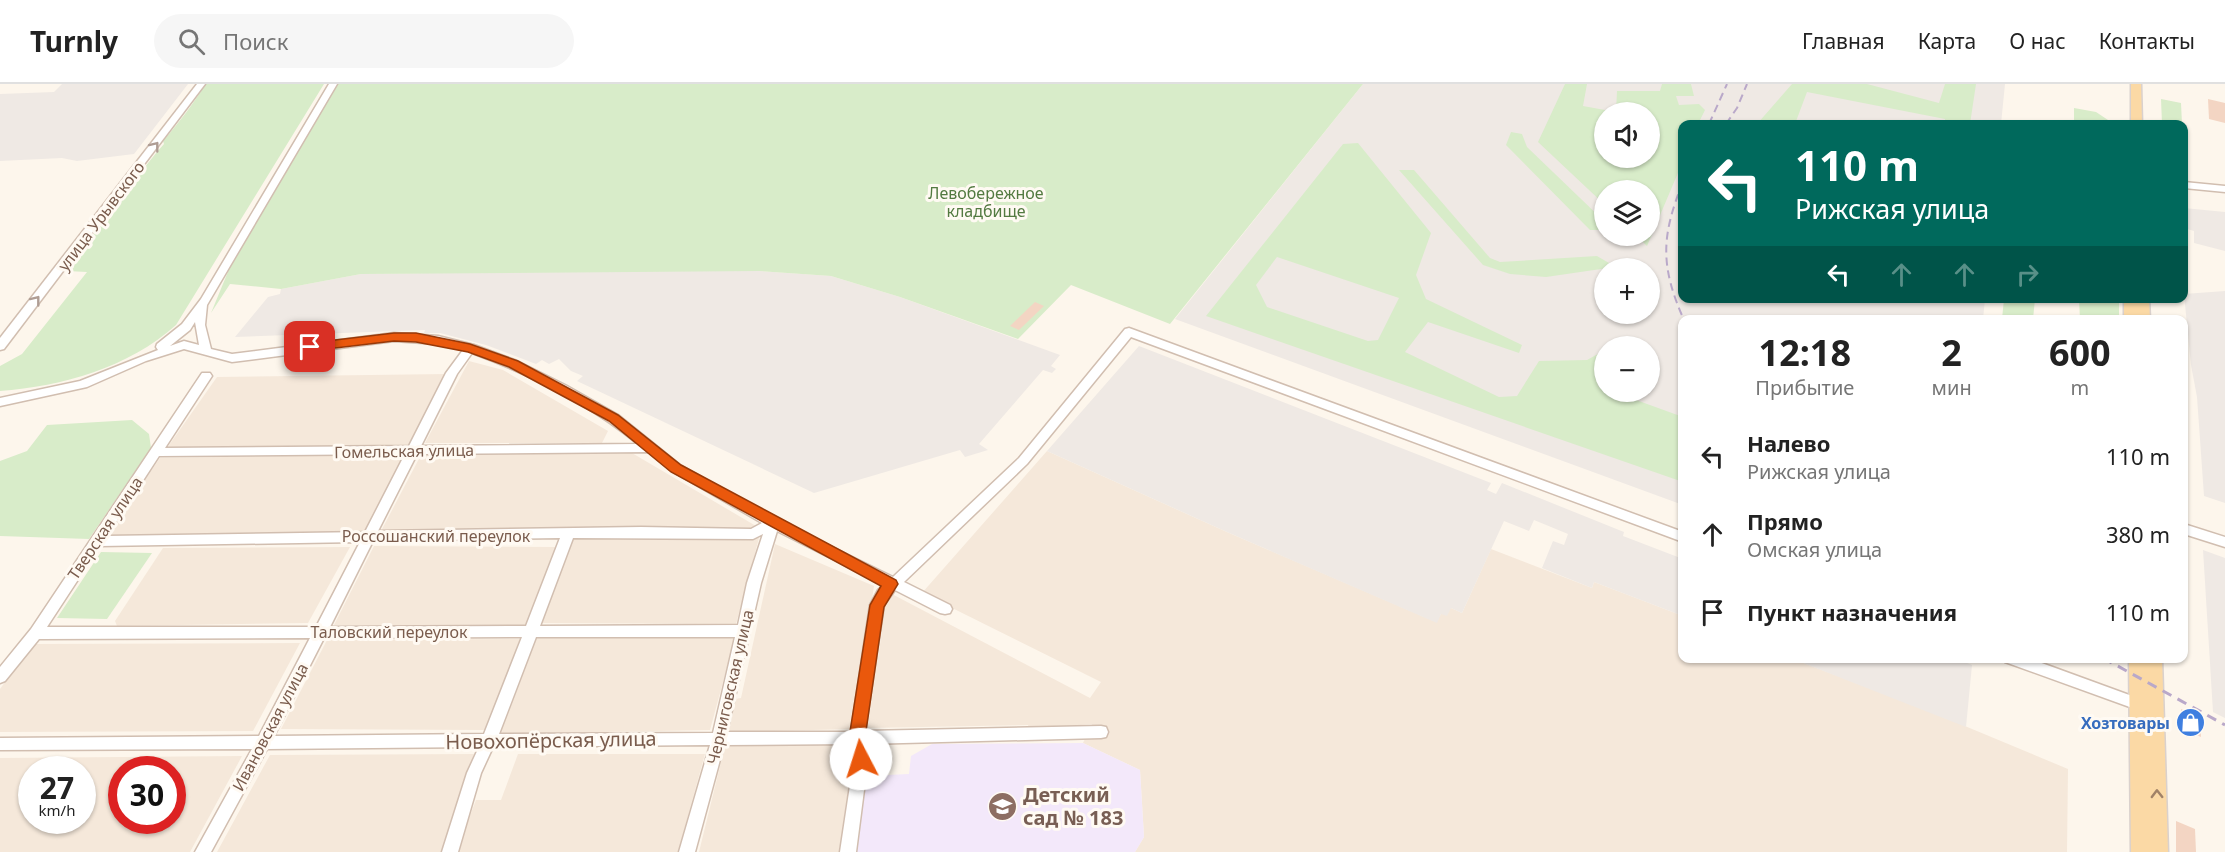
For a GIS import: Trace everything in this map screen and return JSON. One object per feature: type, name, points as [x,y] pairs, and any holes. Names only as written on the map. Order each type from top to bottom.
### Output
[{"type":"main road","points":[[2127,84],[2127,120]]},
{"type":"main road","points":[[2136,84],[2137,120]]},
{"type":"main road","points":[[2138,663],[2140,852]]},
{"type":"main road","points":[[2153,663],[2158,852]]},
{"type":"street","name":"улица Урывского","points":[[0,346],[201,84]]},
{"type":"street","points":[[141,359],[181,332],[206,301],[333,84]]},
{"type":"street","points":[[2188,185],[2225,189]]},
{"type":"street","points":[[206,301],[200,326],[207,350]]},
{"type":"street","points":[[848,852],[861,759],[857,738],[877,605],[891,584],[910,570],[1023,461],[1129,332],[1678,535]]},
{"type":"street","points":[[0,403],[76,387],[141,359],[184,345],[232,358],[394,337],[438,340],[470,348],[513,364],[562,389],[614,418],[676,468],[773,523],[945,609]]},
{"type":"street","name":"Ивановская улица","points":[[203,852],[371,536],[412,449],[452,373],[470,348]]},
{"type":"street","name":"Тверская улица","points":[[0,677],[36,633],[206,376]]},
{"type":"street","points":[[0,403],[39,405]]},
{"type":"street","name":"Гомельская улица","points":[[157,452],[276,453],[412,449],[651,448]]},
{"type":"street","name":"Россошанский переулок","points":[[96,541],[641,532],[753,534],[773,523]]},
{"type":"street","name":"Черниговская улица","points":[[687,852],[719,738],[754,583],[773,523]]},
{"type":"street","points":[[2188,530],[2225,542]]},
{"type":"street","points":[[450,852],[474,773],[489,741],[568,535]]},
{"type":"street","name":"Таловский переулок","points":[[36,633],[743,630]]},
{"type":"street","points":[[2024,663],[2138,704]]},
{"type":"street","name":"Новохопёрская улица","points":[[0,744],[857,738],[1101,732]]},
{"type":"shaded area","points":[[62,84],[188,84],[134,154],[77,161],[62,158],[0,161],[0,94],[54,92]]},
{"type":"shaded area","points":[[1363,84],[2005,84],[2001,120],[1678,120],[1678,303],[1985,303],[1983,315],[1678,315],[1678,503],[1175,319]]},
{"type":"shaded area","points":[[2188,208],[2225,212],[2225,251],[2194,243],[2194,231],[2188,229]]},
{"type":"shaded area","points":[[680,269],[831,276],[900,297],[1060,355],[1051,366],[1056,369],[1052,373],[1043,370],[979,444],[988,450],[965,457],[960,450],[814,493],[577,381],[583,376],[571,371],[559,359],[549,364],[542,360],[536,364],[486,345],[440,333],[424,333],[425,330],[235,337],[268,297],[280,294],[281,289],[361,274]]},
{"type":"shaded area","points":[[2225,291],[2225,503],[2204,496],[2197,397],[2191,365],[2188,315],[2186,315],[2185,303],[2188,303],[2188,294]]},
{"type":"shaded area","points":[[1139,346],[1491,483],[1487,490],[1496,494],[1502,483],[1624,532],[1623,536],[1678,557],[1678,614],[1594,582],[1592,588],[1542,568],[1553,541],[1564,545],[1568,534],[1534,520],[1529,531],[1504,521],[1462,613],[1451,608],[1447,616],[1441,614],[1437,623],[1047,451]]},
{"type":"shaded area","points":[[469,361],[503,370],[608,431],[602,443],[425,443]]},
{"type":"shaded area","points":[[447,374],[411,446],[167,448],[217,377]]},
{"type":"shaded area","points":[[593,449],[632,453],[756,526],[755,531],[380,533],[422,453]]},
{"type":"shaded area","points":[[1047,451],[1436,622],[1441,614],[1451,608],[1462,613],[1491,549],[1592,588],[1594,582],[1678,614],[1678,663],[1803,663],[1924,709],[2068,769],[2067,852],[1135,852],[1144,837],[1140,770],[1083,743],[1092,724],[1029,730],[1028,725],[865,728],[874,658],[878,658],[882,631],[879,630],[883,602],[890,593],[1090,698],[1101,682],[922,593]]},
{"type":"shaded area","points":[[405,454],[367,532],[105,536],[160,458]]},
{"type":"shaded area","points":[[759,538],[736,624],[539,623],[571,539]]},
{"type":"shaded area","points":[[775,544],[874,586],[852,729],[728,732],[735,699],[741,698]]},
{"type":"shaded area","points":[[374,546],[556,547],[527,627],[334,625]]},
{"type":"shaded area","points":[[350,547],[308,623],[117,626],[115,621],[163,548]]},
{"type":"shaded area","points":[[2203,550],[2225,558],[2225,718],[2213,712]]},
{"type":"shaded area","points":[[534,634],[736,634],[710,730],[500,734]]},
{"type":"shaded area","points":[[520,639],[485,730],[281,729],[327,640]]},
{"type":"shaded area","points":[[300,643],[253,731],[0,732],[0,689],[32,644]]},
{"type":"shaded area","points":[[1803,663],[1967,663],[1972,665],[1966,727]]},
{"type":"shaded area","points":[[855,742],[839,852],[699,852],[725,746]]},
{"type":"shaded area","name":"Детский сад № 183","points":[[1083,743],[1140,770],[1144,837],[1135,852],[856,852],[865,776],[909,774],[911,756],[932,744]]},
{"type":"shaded area","points":[[474,754],[458,799],[462,802],[446,852],[217,852],[270,755]]},
{"type":"shaded area","points":[[518,754],[705,754],[678,852],[456,852],[476,800],[501,800]]},
{"type":"shaded area","points":[[186,756],[242,756],[190,852],[0,852],[0,758],[18,758],[18,834],[96,834],[96,757],[108,757],[108,834],[186,834]]},
{"type":"green space","points":[[206,84],[324,84],[176,325],[137,353],[94,372],[47,385],[0,391],[0,366],[22,354],[87,272],[67,271],[129,185],[164,144],[163,141]]},
{"type":"green space","name":"Левобережное кладбище","points":[[337,84],[1363,84],[1170,324],[1071,285],[1018,339],[900,297],[831,276],[759,271],[361,274],[281,289],[230,284],[211,313],[232,262]]},
{"type":"green space","points":[[1565,84],[1587,84],[1583,106],[1594,108],[1594,168],[1660,168],[1660,102],[1616,102],[1617,91],[1660,91],[1662,84],[1691,84],[1694,96],[1676,96],[1679,105],[1699,104],[1705,110],[1700,120],[1678,120],[1678,173],[1660,215],[1660,180],[1594,180],[1594,195],[1538,142]]},
{"type":"green space","points":[[1792,84],[1867,84],[1939,103],[1945,84],[1976,84],[1971,120],[1945,120],[1807,92],[1796,120],[1760,120]]},
{"type":"green space","points":[[2161,99],[2181,103],[2182,120],[2162,120]]},
{"type":"green space","points":[[2074,108],[2096,112],[2108,120],[2074,120]]},
{"type":"green space","points":[[1511,132],[1522,134],[1527,147],[1594,211],[1594,230],[1590,230],[1506,145]]},
{"type":"green space","points":[[1358,143],[1431,233],[1416,275],[1426,299],[1522,345],[1519,353],[1428,322],[1405,352],[1499,397],[1517,396],[1539,361],[1587,360],[1594,356],[1594,402],[1642,402],[1678,415],[1678,480],[1206,316],[1343,144]],"holes":[[[1277,257],[1399,298],[1378,340],[1368,341],[1267,307],[1256,285]]]},
{"type":"green space","points":[[1399,170],[1414,170],[1490,258],[1500,262],[1597,256],[1600,258],[1594,258],[1594,270],[1546,277],[1510,274],[1483,265]]},
{"type":"green space","points":[[2004,303],[2035,303],[2033,315],[2002,315]]},
{"type":"green space","points":[[2079,303],[2119,303],[2119,315],[2080,315]]},
{"type":"green space","points":[[132,420],[149,434],[151,448],[89,539],[0,536],[0,461],[27,451],[47,425]]},
{"type":"green space","points":[[101,552],[152,553],[107,619],[57,618]]},
{"type":"building","points":[[2208,99],[2225,103],[2225,123],[2209,119]]},
{"type":"building","points":[[1035,302],[1044,306],[1019,330],[1010,326]]},
{"type":"building","name":"Хозтовары","points":[[2181,709],[2200,717],[2201,737],[2182,729]]},
{"type":"building","points":[[2176,821],[2195,829],[2196,852],[2176,852]]},
{"type":"railway","points":[[1711,120],[1727,84]]},
{"type":"railway","points":[[1729,120],[1737,108],[1747,84]]},
{"type":"railway","points":[[1678,196],[1670,219],[1666,251],[1667,267],[1682,315]]},
{"type":"railway","points":[[2112,663],[2225,725]]},
{"type":"place","name":"Хозтовары","points":[[2191,723]]},
{"type":"place","name":"Детский сад № 183","points":[[1002,806]]},
{"type":"route","points":[[310,347],[394,337],[416,338],[438,340],[470,348],[513,364],[614,418],[676,468],[773,523],[891,584],[877,605],[857,738],[861,759]]}]
